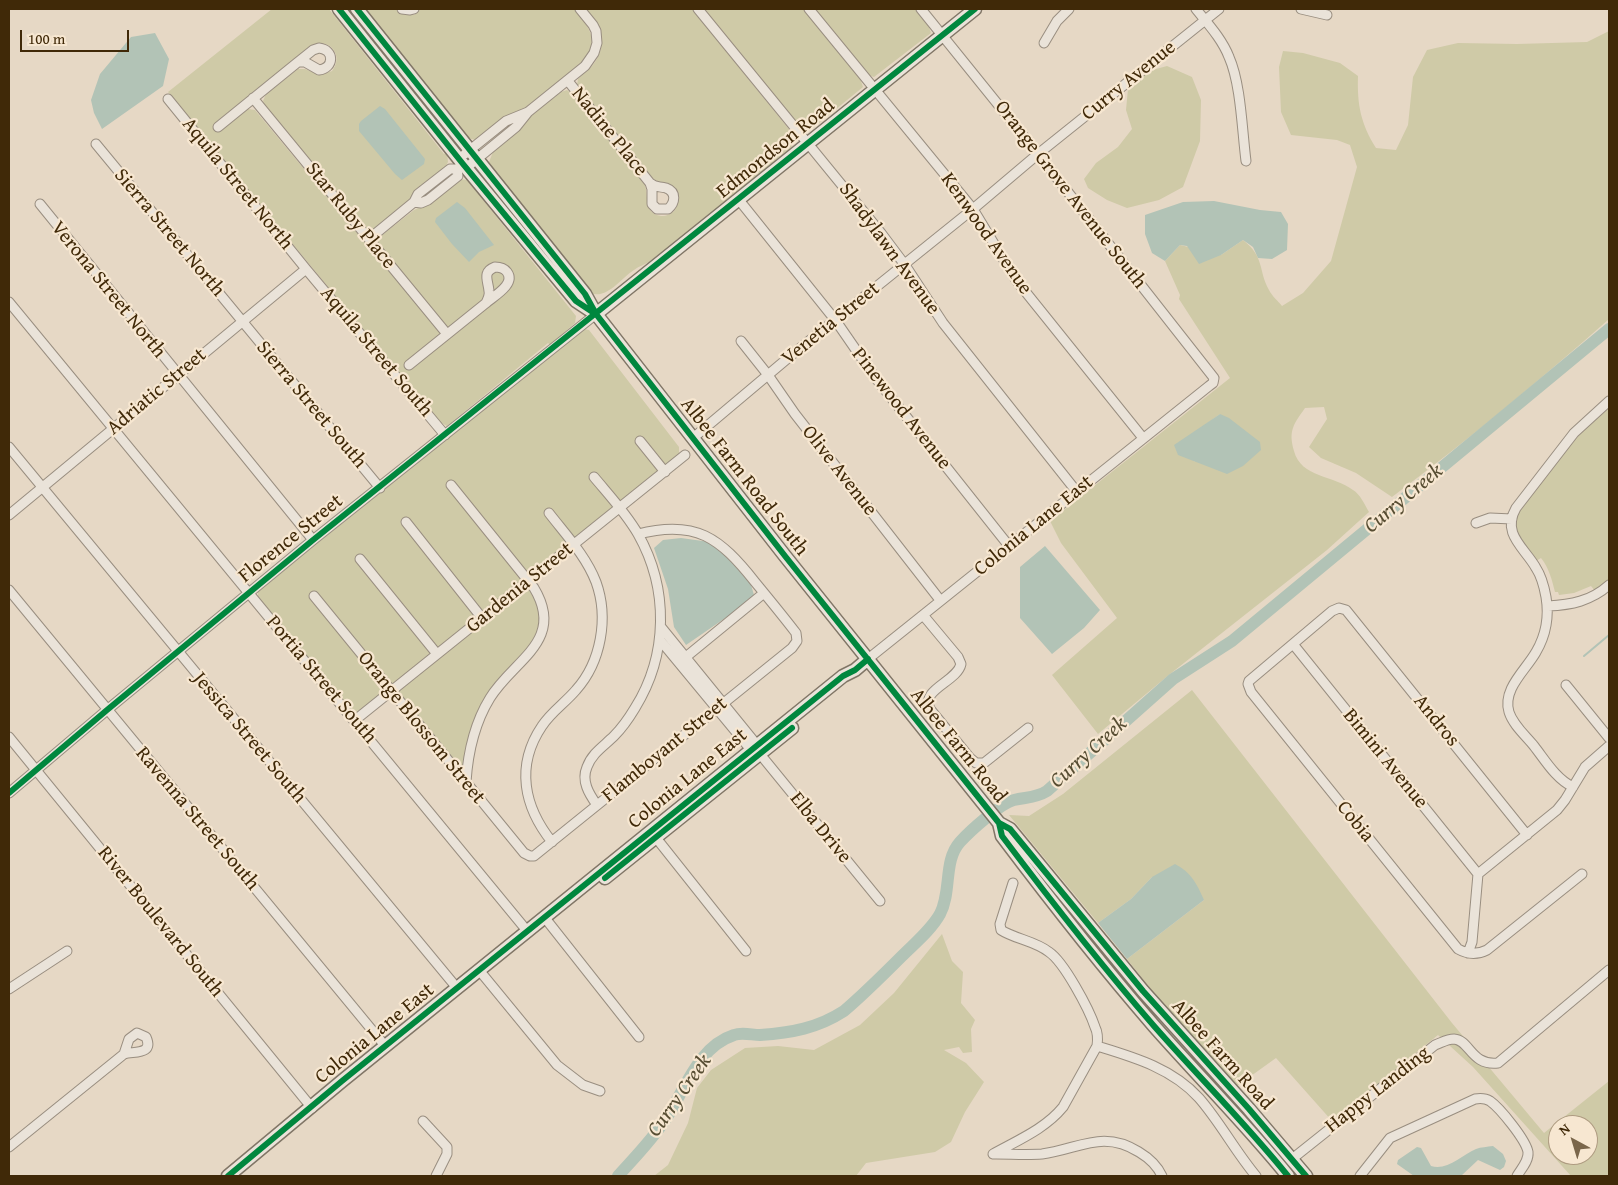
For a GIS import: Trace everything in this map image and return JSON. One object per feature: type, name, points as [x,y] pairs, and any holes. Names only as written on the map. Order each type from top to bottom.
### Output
[{"type":"main road","name":"Albee Farm Road South","points":[[339,9],[440,134],[461,165],[576,301],[596,314]]},
{"type":"main road","name":"Albee Farm Road South","points":[[358,9],[585,294],[596,314],[868,659]]},
{"type":"main road","name":"Edmondson Road","points":[[596,314],[975,9]]},
{"type":"main road","name":"Colonia Lane East","points":[[228,1176],[479,970],[545,918],[619,867],[653,835],[756,750],[846,682],[855,670],[868,659]]},
{"type":"main road","name":"Albee Farm Road","points":[[868,659],[976,795],[1000,823],[1010,828],[1142,991],[1306,1176]]},
{"type":"main road","name":"Albee Farm Road","points":[[1000,823],[1002,836],[1146,1017],[1217,1094],[1288,1176]]},
{"type":"main road","points":[[1217,1094],[1222,1091],[1226,1092],[1301,1176]]},
{"type":"street","points":[[402,9],[414,9]]},
{"type":"street","points":[[473,154],[516,128],[528,112],[589,63],[596,48],[596,31],[580,9]]},
{"type":"street","name":"Shadylawn Avenue","points":[[698,9],[905,265],[953,337],[1077,492]]},
{"type":"street","name":"Kenwood Avenue","points":[[809,9],[973,209],[1016,280],[1144,438]]},
{"type":"street","name":"Orange Grove Avenue South","points":[[921,9],[1213,375],[1213,382]]},
{"type":"street","points":[[1044,43],[1057,21],[1069,9]]},
{"type":"street","points":[[1196,9],[1222,42],[1232,65],[1246,161]]},
{"type":"street","name":"Curry Avenue","points":[[1038,154],[1219,9]]},
{"type":"street","points":[[1301,9],[1327,15]]},
{"type":"street","points":[[218,127],[298,62]]},
{"type":"street","name":"Nadine Place","points":[[568,81],[650,183]]},
{"type":"street","name":"Star Ruby Place","points":[[253,98],[447,334]]},
{"type":"street","name":"Aquila Street North","points":[[168,99],[306,269]]},
{"type":"street","points":[[369,240],[414,202],[418,194],[450,169],[461,165],[498,128],[510,119],[528,112]]},
{"type":"street","points":[[498,128],[504,137]]},
{"type":"street","name":"Sierra Street North","points":[[96,144],[242,322]]},
{"type":"street","name":"Venetia Street","points":[[693,438],[1038,154]]},
{"type":"street","points":[[414,202],[421,203],[458,176],[461,165]]},
{"type":"street","points":[[434,182],[440,190]]},
{"type":"street","name":"Pinewood Avenue","points":[[739,200],[836,321],[874,376],[1009,546]]},
{"type":"street","name":"Verona Street North","points":[[40,204],[177,375],[313,540]]},
{"type":"street","name":"Adriatic Street","points":[[9,516],[306,269]]},
{"type":"street","name":"Aquila Street South","points":[[306,269],[446,435]]},
{"type":"street","name":"Portia Street South","points":[[9,302],[528,932]]},
{"type":"street","points":[[409,365],[486,303]]},
{"type":"street","name":"Florence Street","points":[[9,793],[35,769],[250,594],[313,540],[596,314]]},
{"type":"street","name":"Sierra Street South","points":[[242,322],[380,488]]},
{"type":"street","name":"Olive Avenue","points":[[741,341],[795,414],[940,600]]},
{"type":"street","name":"Colonia Lane East","points":[[868,659],[1213,382]]},
{"type":"street","points":[[1573,787],[1559,778],[1514,722],[1508,710],[1509,694],[1537,652],[1541,642],[1547,622],[1548,606],[1540,574],[1516,541],[1512,530],[1512,519],[1516,508],[1574,433],[1609,401]]},
{"type":"street","points":[[640,440],[665,472]]},
{"type":"street","name":"Jessica Street South","points":[[9,447],[457,988]]},
{"type":"street","name":"Gardenia Street","points":[[354,721],[685,455]]},
{"type":"street","points":[[594,477],[638,534],[647,553],[655,576],[661,627],[660,640],[651,676],[635,708],[618,731],[594,754],[586,768],[588,792],[597,805]]},
{"type":"street","points":[[451,485],[538,594],[543,608],[544,623],[534,648],[500,684],[479,718],[470,746],[466,782]]},
{"type":"street","points":[[549,513],[574,544],[590,568],[597,584],[601,603],[601,637],[590,669],[577,689],[541,727],[534,740],[527,762],[526,786],[530,806],[539,825],[552,842]]},
{"type":"street","points":[[1476,523],[1490,518],[1512,519]]},
{"type":"street","points":[[406,522],[482,618]]},
{"type":"street","points":[[638,534],[652,530],[670,529],[689,531],[707,537],[721,544],[734,556],[764,593],[682,660]]},
{"type":"street","points":[[360,559],[437,654]]},
{"type":"street","points":[[1548,606],[1582,601],[1598,594],[1609,585]]},
{"type":"street","name":"Ravenna Street South","points":[[9,590],[386,1047]]},
{"type":"street","name":"Flamboyant Street","points":[[530,856],[537,854],[792,648],[797,640],[796,633],[764,593]]},
{"type":"street","name":"Orange Blossom Street","points":[[314,596],[524,853],[530,856]]},
{"type":"street","name":"Andros","points":[[1293,644],[1332,611],[1337,608],[1344,609],[1527,834]]},
{"type":"street","points":[[922,615],[958,657],[961,664],[958,672],[930,695],[928,704],[970,758],[976,763],[984,763],[1028,728]]},
{"type":"street","points":[[661,627],[682,660]]},
{"type":"street","points":[[660,640],[682,660]]},
{"type":"street","name":"Cobia","points":[[1293,644],[1251,678],[1248,684],[1251,692],[1455,946],[1461,951],[1468,953]]},
{"type":"street","name":"Bimini Avenue","points":[[1293,644],[1478,874]]},
{"type":"street","name":"Elba Drive","points":[[682,660],[880,901]]},
{"type":"street","points":[[1566,685],[1609,738]]},
{"type":"street","name":"River Boulevard South","points":[[9,737],[312,1108]]},
{"type":"street","points":[[1582,874],[1491,947],[1482,952],[1468,953],[1472,942],[1478,874],[1557,810],[1584,768],[1609,746]]},
{"type":"street","points":[[653,835],[746,951]]},
{"type":"street","points":[[1013,883],[1000,924],[1000,930],[1044,948],[1058,960],[1066,970],[1094,1022],[1098,1036],[1097,1046],[1057,1115],[1041,1128],[993,1154],[1042,1154],[1107,1140],[1122,1144],[1144,1155],[1157,1167],[1162,1176]]},
{"type":"street","points":[[545,918],[639,1037]]},
{"type":"street","points":[[9,989],[68,951]]},
{"type":"street","points":[[479,970],[557,1065],[582,1085],[600,1091]]},
{"type":"street","name":"Happy Landing","points":[[1292,1159],[1435,1045],[1446,1040],[1456,1039],[1462,1042],[1482,1061],[1492,1064],[1498,1063],[1609,970]]},
{"type":"street","points":[[1097,1046],[1156,1066],[1190,1089],[1217,1122],[1256,1176]]},
{"type":"street","points":[[9,1146],[124,1054]]},
{"type":"street","points":[[1360,1176],[1390,1138],[1433,1117],[1475,1099],[1482,1098],[1489,1100],[1496,1106],[1525,1144],[1528,1158],[1517,1176]]},
{"type":"street","points":[[423,1121],[447,1147],[447,1154],[436,1176]]},
{"type":"shaded area","points":[[272,9],[329,9],[444,154],[447,152],[448,162],[446,166],[423,184],[411,199],[374,229],[369,230],[365,228],[263,101],[266,94],[298,69],[305,69],[320,75],[332,71],[336,65],[336,53],[329,45],[323,43],[311,46],[215,123],[221,130],[248,109],[255,110],[368,246],[414,210],[429,203],[460,179],[467,180],[576,316],[575,323],[550,345],[548,343],[447,426],[438,421],[168,92]]},
{"type":"shaded area","points":[[363,9],[395,9],[405,15],[414,15],[421,9],[574,9],[591,34],[591,46],[584,61],[523,110],[480,139],[475,140],[468,138]]},
{"type":"shaded area","points":[[586,9],[692,9],[792,133],[795,140],[790,150],[651,261],[636,269],[608,291],[596,294],[590,293],[489,162],[493,152],[517,132],[527,119],[561,92],[567,90],[644,183],[651,211],[663,216],[675,210],[679,200],[675,190],[650,176],[577,85],[578,79],[597,59],[601,44],[599,29]]},
{"type":"shaded area","points":[[699,9],[804,9],[859,75],[863,87],[805,133]]},
{"type":"shaded area","points":[[812,9],[916,9],[928,24],[931,33],[874,77],[868,75]]},
{"type":"shaded area","points":[[1609,31],[1609,319],[1502,410],[1392,497],[1356,473],[1321,458],[1309,447],[1327,419],[1324,407],[1305,408],[1295,423],[1292,432],[1292,444],[1298,460],[1311,471],[1337,481],[1356,492],[1369,512],[1327,550],[1170,674],[1098,734],[1052,675],[1117,618],[1061,543],[1050,521],[1230,378],[1179,299],[1180,295],[1165,261],[1180,245],[1221,255],[1243,240],[1255,252],[1269,290],[1282,306],[1303,293],[1331,261],[1357,167],[1350,145],[1337,140],[1291,135],[1281,112],[1279,67],[1283,51],[1303,53],[1340,63],[1358,76],[1358,96],[1361,114],[1371,139],[1376,148],[1396,150],[1408,125],[1413,77],[1427,50],[1458,43],[1587,42]],"holes":[[[1220,414],[1194,462],[1201,428]]]},
{"type":"shaded area","points":[[155,33],[169,59],[163,86],[102,129],[94,113],[91,100],[100,74],[131,37]]},
{"type":"shaded area","points":[[1167,66],[1192,77],[1201,100],[1200,141],[1183,187],[1159,200],[1127,208],[1107,200],[1088,188],[1084,179],[1096,163],[1118,147],[1132,129],[1126,110],[1128,89],[1145,72]]},
{"type":"shaded area","points":[[380,106],[385,109],[425,159],[424,164],[402,180],[359,131],[361,121]]},
{"type":"shaded area","points":[[1214,201],[1281,212],[1288,224],[1287,250],[1272,259],[1258,258],[1253,247],[1243,240],[1221,255],[1199,264],[1187,246],[1180,245],[1165,261],[1152,253],[1145,234],[1145,215],[1183,202]]},
{"type":"shaded area","points":[[457,202],[465,208],[494,245],[479,252],[469,262],[435,222],[436,218]]},
{"type":"shaded area","points":[[584,329],[589,330],[679,447],[679,454],[359,712],[350,711],[258,598],[258,591]]},
{"type":"shaded area","points":[[1609,405],[1609,580],[1595,591],[1591,586],[1574,593],[1559,595],[1558,592],[1555,592],[1544,562],[1541,558],[1536,561],[1521,544],[1515,529],[1517,512],[1573,439]]},
{"type":"shaded area","points":[[1220,414],[1229,418],[1260,442],[1261,450],[1243,466],[1227,474],[1178,455],[1174,445]]},
{"type":"shaded area","points":[[681,538],[710,542],[749,578],[754,595],[737,610],[686,645],[674,627],[668,589],[654,548],[663,540]]},
{"type":"shaded area","points":[[1045,546],[1100,610],[1084,628],[1052,654],[1020,618],[1020,567]]},
{"type":"shaded area","points":[[523,589],[528,589],[535,598],[540,616],[539,627],[530,646],[493,686],[486,698],[473,724],[463,766],[458,768],[399,691]]},
{"type":"shaded area","points":[[1192,690],[1452,1023],[1544,1133],[1548,1130],[1548,1150],[1473,1067],[1438,1035],[1332,1121],[1276,1058],[1237,1086],[1186,1034],[1127,959],[1204,900],[1152,877],[1131,899],[1098,923],[1009,815],[1029,816],[1063,794]]},
{"type":"shaded area","points":[[1175,864],[1181,867],[1193,879],[1204,900],[1127,959],[1098,923],[1131,899],[1152,877]]},
{"type":"shaded area","points":[[942,934],[952,961],[963,972],[961,1003],[975,1020],[971,1029],[972,1052],[963,1053],[959,1047],[944,1050],[966,1063],[984,1082],[965,1112],[951,1142],[935,1152],[866,1163],[856,1176],[654,1176],[668,1165],[688,1123],[697,1088],[711,1070],[745,1048],[778,1046],[814,1050],[860,1025],[894,993]]},
{"type":"shaded area","points":[[1609,1081],[1609,1176],[1571,1176],[1561,1165],[1598,1165],[1598,1115],[1566,1115]]},
{"type":"shaded area","points":[[1493,1146],[1503,1154],[1506,1161],[1504,1167],[1500,1170],[1478,1160],[1461,1176],[1414,1176],[1397,1164],[1398,1160],[1417,1147],[1421,1148],[1431,1166],[1437,1167],[1449,1164],[1476,1149]]},
{"type":"waterway","name":"Curry Creek","points":[[618,1176],[660,1127],[693,1071],[710,1049],[721,1041],[737,1034],[760,1035],[793,1031],[814,1026],[844,1011],[917,941],[936,920],[944,905],[951,858],[960,842],[978,825],[1008,802],[1035,796],[1047,791],[1173,679],[1232,641],[1609,329]]},
{"type":"waterway","points":[[1584,656],[1609,635]]},
{"type":"cycle path","points":[[339,9],[576,301],[594,313]]},
{"type":"cycle path","points":[[357,9],[585,294],[596,314],[785,556],[999,823],[1002,836],[1076,932],[1154,1026],[1288,1176]]},
{"type":"cycle path","points":[[9,793],[313,540],[975,9]]},
{"type":"cycle path","points":[[228,1176],[342,1081],[843,676],[855,670],[868,659]]},
{"type":"cycle path","points":[[605,878],[792,728]]},
{"type":"cycle path","points":[[999,823],[1010,829],[1143,991],[1249,1109],[1306,1176]]}]
